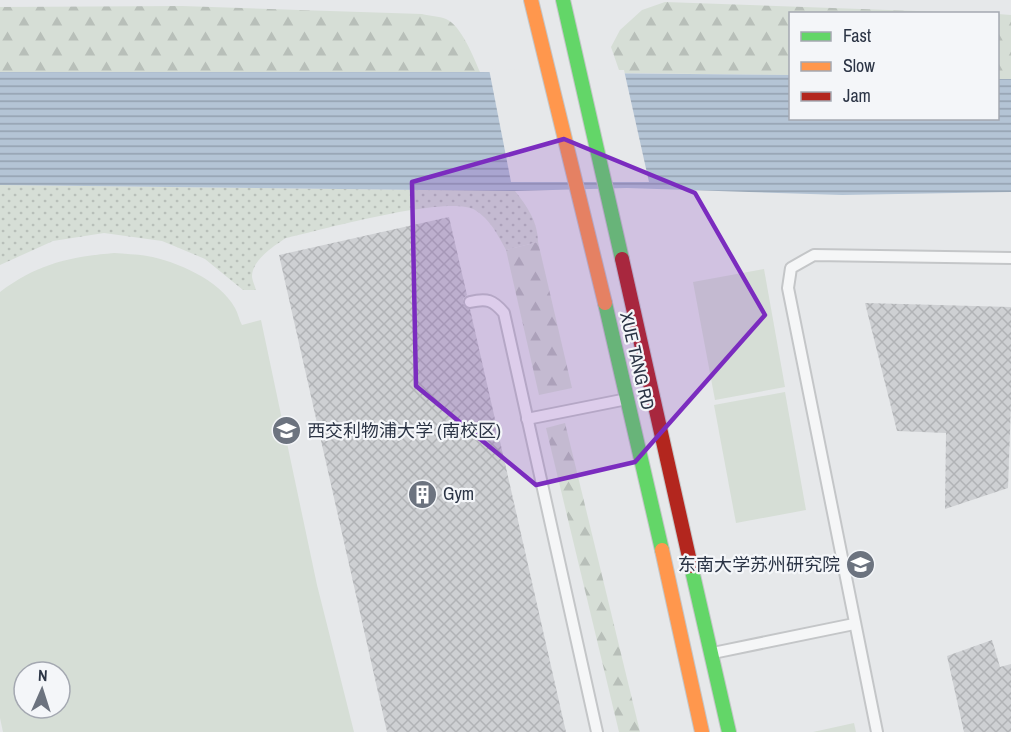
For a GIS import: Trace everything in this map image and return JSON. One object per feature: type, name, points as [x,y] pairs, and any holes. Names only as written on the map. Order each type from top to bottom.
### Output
[{"type":"main road","name":"XUE TANG RD","points":[[531,0],[628,399],[698,656],[729,732]]},
{"type":"main road","name":"XUE TANG RD","points":[[563,0],[609,196],[698,656],[702,732]]},
{"type":"lane","points":[[877,732],[788,288],[791,268],[814,255],[1011,258]]},
{"type":"lane","points":[[470,302],[483,299],[494,302],[504,313],[597,732]]},
{"type":"lane","points":[[528,419],[628,399]]},
{"type":"lane","points":[[698,656],[854,624]]},
{"type":"highlighted area","points":[[564,139],[695,193],[765,315],[635,462],[536,485],[416,386],[412,182]]},
{"type":"green space","points":[[665,2],[945,12],[789,12],[789,75],[620,73],[611,47],[620,30],[642,10]]},
{"type":"green space","points":[[182,6],[422,14],[440,17],[452,22],[457,28],[480,72],[0,72],[0,7]]},
{"type":"green space","points":[[999,14],[1011,15],[1011,79],[999,79]]},
{"type":"green space","points":[[0,185],[515,191],[531,215],[538,242],[506,250],[497,233],[475,210],[461,206],[439,206],[354,221],[286,238],[256,264],[252,276],[256,290],[243,290],[205,259],[162,241],[104,233],[53,241],[0,265]]},
{"type":"green space","points":[[538,242],[572,388],[539,395],[506,250]]},
{"type":"green space","points":[[114,253],[143,255],[171,262],[196,273],[219,289],[235,308],[242,325],[261,320],[317,585],[354,732],[3,732],[0,718],[0,292],[40,268],[68,260]]},
{"type":"green space","points":[[764,269],[785,387],[715,400],[693,282]]},
{"type":"green space","points":[[785,392],[806,510],[736,523],[714,405]]},
{"type":"green space","points":[[565,423],[640,732],[619,732],[546,428]]},
{"type":"green space","points":[[854,723],[856,732],[813,732]]},
{"type":"water","points":[[0,72],[480,72],[789,75],[789,120],[999,120],[999,79],[1011,79],[1011,192],[842,195],[627,188],[515,191],[0,185]]},
{"type":"pier","points":[[489,69],[624,70],[649,182],[511,182]]},
{"type":"building","name":"Gym","points":[[449,217],[467,295],[463,299],[463,304],[470,309],[566,732],[387,732],[279,255]]},
{"type":"building","points":[[865,303],[1011,307],[1008,488],[945,509],[946,433],[897,431]]},
{"type":"building","points":[[992,640],[1000,667],[1011,664],[1011,732],[964,732],[947,656]]},
{"type":"traffic: fast","points":[[563,0],[622,259]]},
{"type":"traffic: fast","points":[[605,303],[662,550]]},
{"type":"traffic: fast","points":[[691,566],[729,732]]},
{"type":"traffic: slow","points":[[531,0],[605,303]]},
{"type":"traffic: slow","points":[[662,550],[702,732]]},
{"type":"traffic: jam","points":[[622,259],[691,566]]},
{"type":"place","name":"西交利物浦大学 (南校区)","points":[[286,431]]},
{"type":"place","name":"Gym","points":[[422,494]]},
{"type":"place","name":"东南大学苏州研究院","points":[[861,565]]}]
